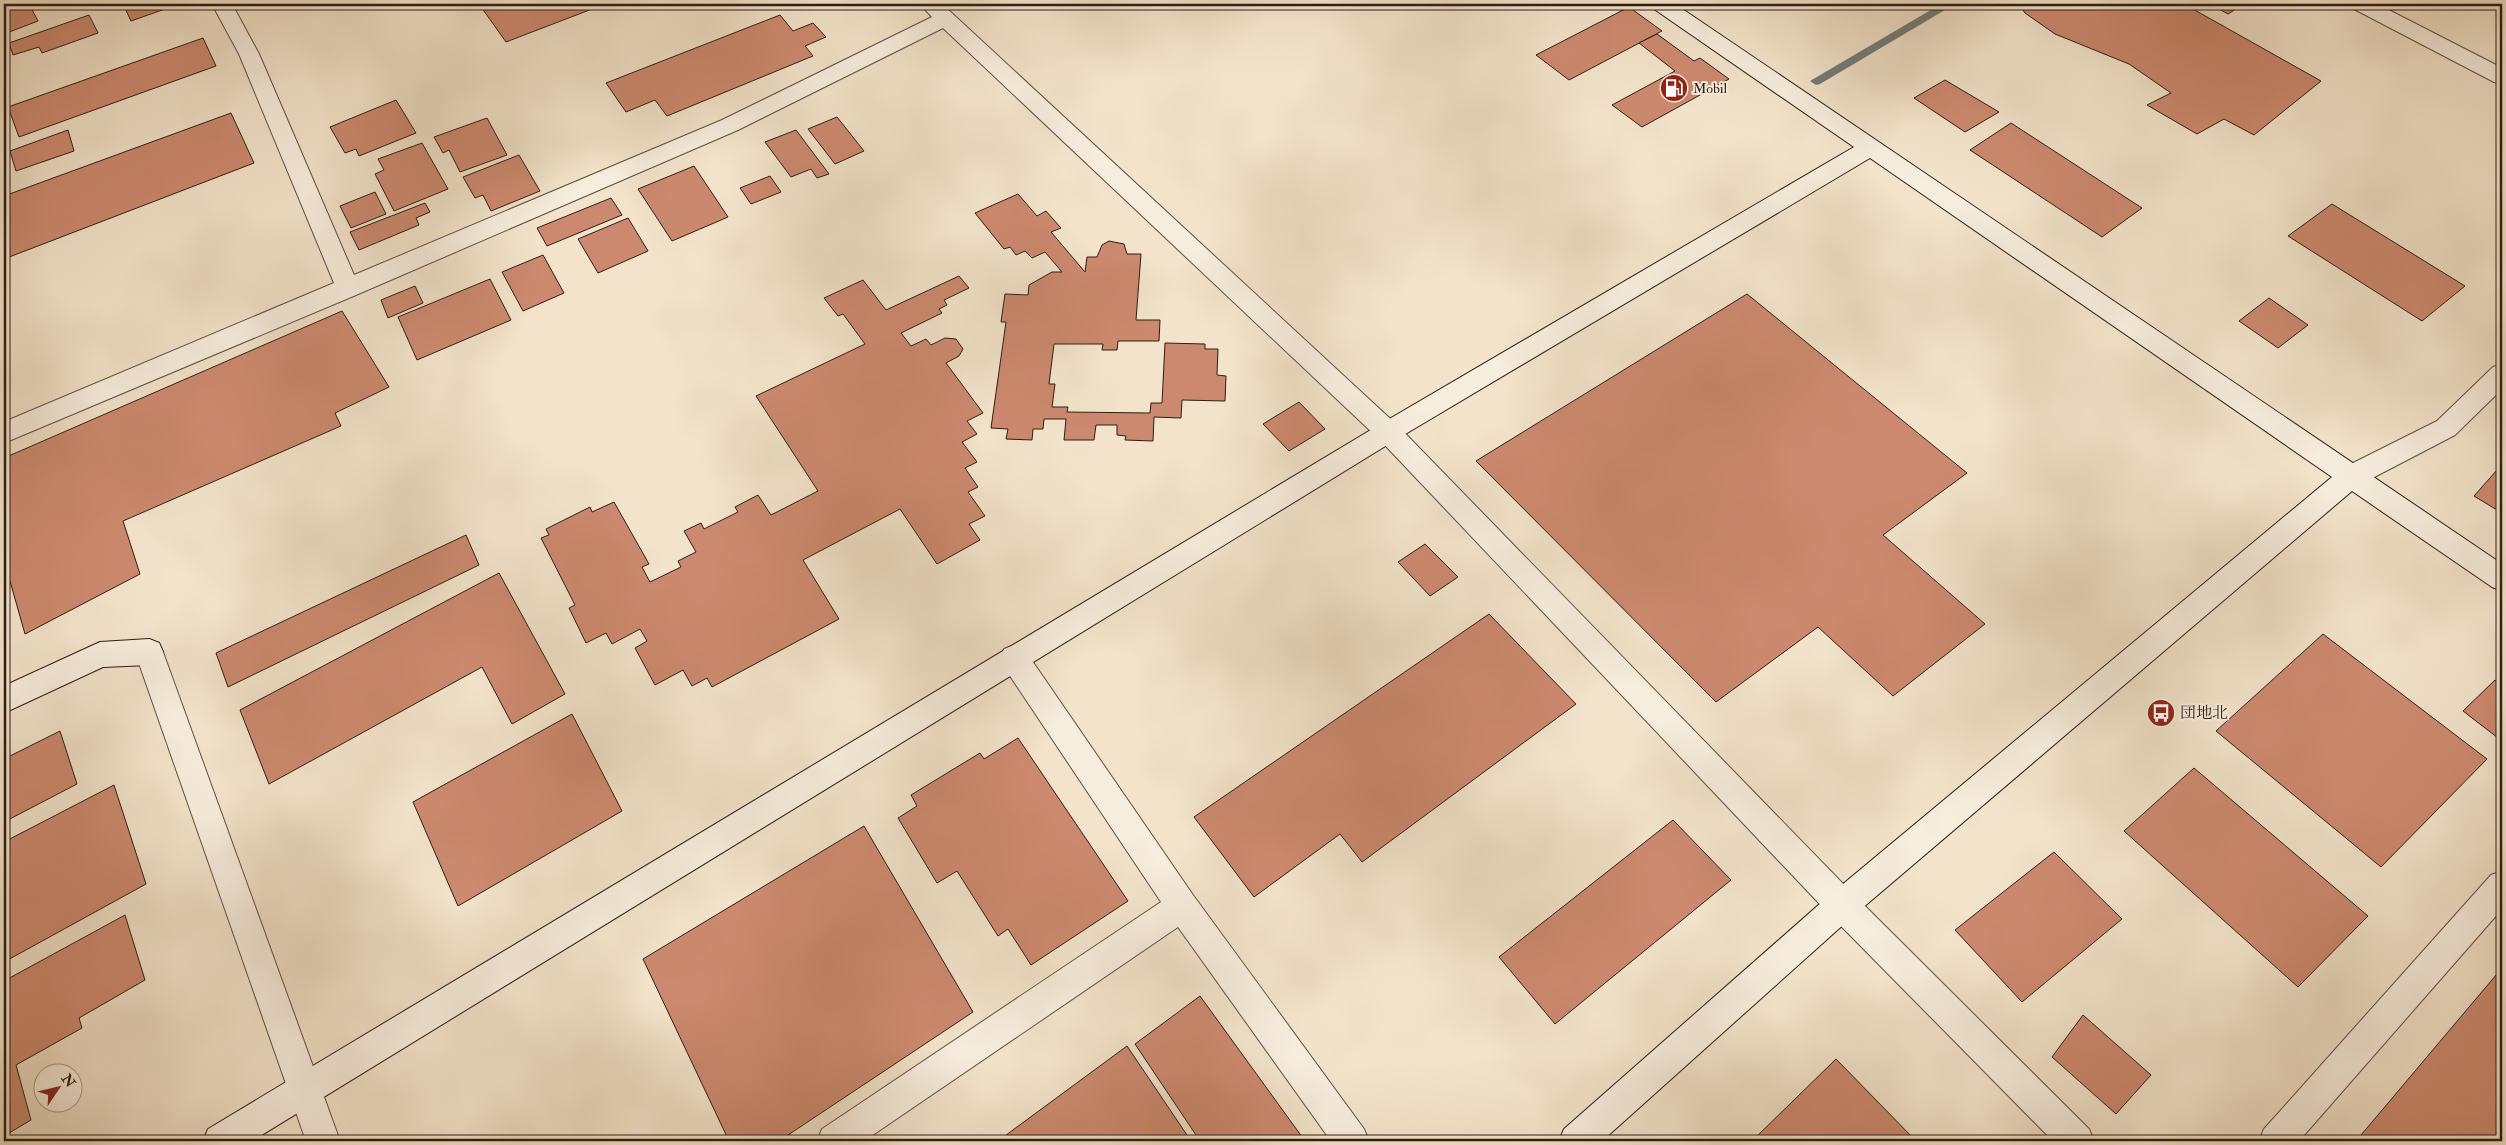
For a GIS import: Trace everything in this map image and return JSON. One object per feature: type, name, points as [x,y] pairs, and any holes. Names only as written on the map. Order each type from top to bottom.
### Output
[{"type":"street","points":[[222,4],[249,54],[348,289]]},
{"type":"street","points":[[1662,4],[2502,580]]},
{"type":"street","points":[[2361,4],[2502,77]]},
{"type":"street","points":[[4,434],[730,125],[937,11],[1388,432],[1842,905],[2077,1141]]},
{"type":"street","points":[[220,1141],[1388,432],[1871,147]]},
{"type":"street","points":[[1576,1141],[1842,905],[2350,477],[2446,428],[2502,374]]},
{"type":"street","points":[[4,700],[100,655],[149,652],[323,1141]]},
{"type":"street","points":[[1014,658],[1182,906],[1352,1141]]},
{"type":"street","points":[[2276,1141],[2502,886]]},
{"type":"street","points":[[834,1141],[1182,906]]},
{"type":"building","points":[[16,4],[29,4],[38,21],[4,34],[4,8]]},
{"type":"building","points":[[123,4],[179,4],[131,21]]},
{"type":"building","points":[[479,4],[605,4],[506,42]]},
{"type":"building","points":[[2019,4],[2184,4],[2321,81],[2254,135],[2224,119],[2197,134],[2147,105],[2171,93],[2129,64],[2055,34],[2025,13]]},
{"type":"building","points":[[2210,4],[2244,4],[2228,14]]},
{"type":"building","points":[[1629,7],[1662,31],[1569,80],[1536,55]]},
{"type":"building","points":[[89,15],[98,33],[42,53],[39,47],[13,55],[9,43]]},
{"type":"building","points":[[780,15],[793,31],[813,23],[826,37],[805,46],[813,56],[667,116],[655,100],[626,112],[606,83]]},
{"type":"building","points":[[1657,34],[1694,61],[1700,58],[1729,79],[1642,127],[1612,105],[1675,71],[1639,43]]},
{"type":"building","points":[[203,38],[216,66],[19,137],[8,107]]},
{"type":"building","points":[[1945,80],[1999,112],[1965,132],[1914,98]]},
{"type":"building","points":[[396,100],[416,133],[359,156],[356,149],[345,153],[330,127]]},
{"type":"building","points":[[231,113],[254,163],[4,259],[4,196]]},
{"type":"building","points":[[837,117],[864,151],[835,164],[808,129]]},
{"type":"building","points":[[487,118],[507,155],[460,172],[449,150],[443,153],[434,137]]},
{"type":"building","points":[[2011,123],[2142,208],[2102,237],[1970,150]]},
{"type":"building","points":[[68,130],[74,151],[16,171],[10,151]]},
{"type":"building","points":[[796,130],[829,174],[817,178],[811,169],[791,177],[765,142]]},
{"type":"building","points":[[422,143],[448,189],[394,211],[375,174],[384,170],[378,159]]},
{"type":"building","points":[[519,155],[540,191],[491,211],[483,195],[475,198],[463,177]]},
{"type":"building","points":[[694,166],[728,217],[672,241],[638,189]]},
{"type":"building","points":[[770,176],[781,192],[751,204],[740,188]]},
{"type":"building","points":[[375,192],[386,214],[351,228],[340,206]]},
{"type":"building","points":[[1018,194],[1037,216],[1046,211],[1061,228],[1051,232],[1085,272],[1087,257],[1097,257],[1102,245],[1109,241],[1124,244],[1127,254],[1141,254],[1136,320],[1160,320],[1159,341],[1118,341],[1117,350],[1102,350],[1103,344],[1054,344],[1049,384],[1055,384],[1052,407],[1068,407],[1067,412],[1150,413],[1151,403],[1162,403],[1165,343],[1205,344],[1205,349],[1218,349],[1217,375],[1226,376],[1225,401],[1182,400],[1181,418],[1154,417],[1153,441],[1125,440],[1126,436],[1117,435],[1117,425],[1096,425],[1094,440],[1064,440],[1066,419],[1044,419],[1043,429],[1033,429],[1032,440],[1006,439],[1008,429],[991,428],[1006,322],[1001,322],[1005,294],[1028,295],[1029,285],[1052,272],[1062,272],[1045,252],[1032,258],[1025,251],[1016,255],[1010,247],[1004,249],[975,213]]},
{"type":"building","points":[[611,198],[622,215],[547,246],[537,228]]},
{"type":"building","points":[[425,203],[430,212],[416,218],[419,225],[359,250],[350,232]]},
{"type":"building","points":[[2332,204],[2465,286],[2422,321],[2288,236]]},
{"type":"building","points":[[628,218],[648,251],[598,273],[578,239]]},
{"type":"building","points":[[543,255],[564,293],[523,311],[502,272]]},
{"type":"building","points":[[959,276],[969,288],[944,300],[947,305],[939,309],[942,313],[901,333],[911,346],[926,339],[931,345],[945,338],[956,339],[963,349],[959,356],[946,363],[983,413],[967,421],[977,434],[962,442],[977,462],[965,468],[978,487],[968,492],[985,516],[969,524],[980,540],[937,564],[900,509],[803,560],[839,619],[712,687],[707,678],[692,686],[683,670],[655,685],[635,648],[647,641],[640,629],[612,644],[606,633],[586,643],[569,608],[575,605],[541,538],[549,535],[546,529],[590,507],[592,512],[614,502],[649,564],[642,567],[650,582],[681,567],[678,561],[696,552],[684,531],[701,523],[704,529],[738,512],[735,507],[758,495],[771,515],[818,491],[756,396],[865,344],[843,314],[838,316],[824,298],[863,280],[886,310]]},
{"type":"building","points":[[490,279],[511,320],[417,360],[398,317]]},
{"type":"building","points":[[415,286],[423,303],[388,318],[381,300]]},
{"type":"building","points":[[1747,294],[1967,473],[1883,535],[1985,624],[1893,696],[1818,627],[1716,702],[1476,461]]},
{"type":"building","points":[[2269,298],[2308,325],[2278,348],[2239,321]]},
{"type":"building","points":[[342,311],[389,387],[335,413],[341,426],[123,521],[140,574],[25,634],[4,560],[4,458]]},
{"type":"building","points":[[1299,402],[1325,429],[1289,451],[1263,424]]},
{"type":"building","points":[[2497,470],[2502,473],[2502,513],[2474,496]]},
{"type":"building","points":[[466,535],[479,565],[228,687],[216,653]]},
{"type":"building","points":[[1425,544],[1458,577],[1430,596],[1398,562]]},
{"type":"building","points":[[499,573],[565,694],[512,724],[482,667],[269,784],[240,710]]},
{"type":"building","points":[[1489,614],[1576,704],[1362,862],[1340,834],[1254,897],[1194,817]]},
{"type":"building","points":[[2323,634],[2487,759],[2381,867],[2216,731]]},
{"type":"building","points":[[2495,680],[2502,685],[2502,741],[2463,711]]},
{"type":"building","points":[[572,714],[622,811],[458,906],[413,802]]},
{"type":"building","points":[[60,731],[77,784],[4,822],[4,759]]},
{"type":"building","points":[[1018,738],[1128,901],[1031,965],[1008,929],[998,936],[957,871],[937,883],[898,818],[917,806],[911,795],[980,753],[984,759]]},
{"type":"building","points":[[2194,768],[2368,916],[2298,987],[2124,831]]},
{"type":"building","points":[[114,785],[146,884],[4,962],[4,842]]},
{"type":"building","points":[[1673,820],[1731,880],[1555,1024],[1499,957]]},
{"type":"building","points":[[864,826],[973,1012],[779,1141],[729,1141],[643,959]]},
{"type":"building","points":[[2054,852],[2122,919],[2022,1002],[1955,930]]},
{"type":"building","points":[[125,915],[145,980],[79,1018],[82,1028],[16,1065],[31,1120],[4,1136],[4,981]]},
{"type":"building","points":[[2502,968],[2502,1141],[2356,1141]]},
{"type":"building","points":[[1200,996],[1305,1141],[1200,1141],[1135,1044]]},
{"type":"building","points":[[2083,1015],[2151,1075],[2116,1114],[2052,1057]]},
{"type":"building","points":[[1127,1046],[1191,1141],[998,1141]]},
{"type":"building","points":[[1836,1059],[1916,1141],[1752,1141]]},
{"type":"waterway","points":[[1816,81],[1949,4]]},
{"type":"place","name":"Mobil","points":[[1674,88]]},
{"type":"place","name":"団地北","points":[[2161,713]]}]
